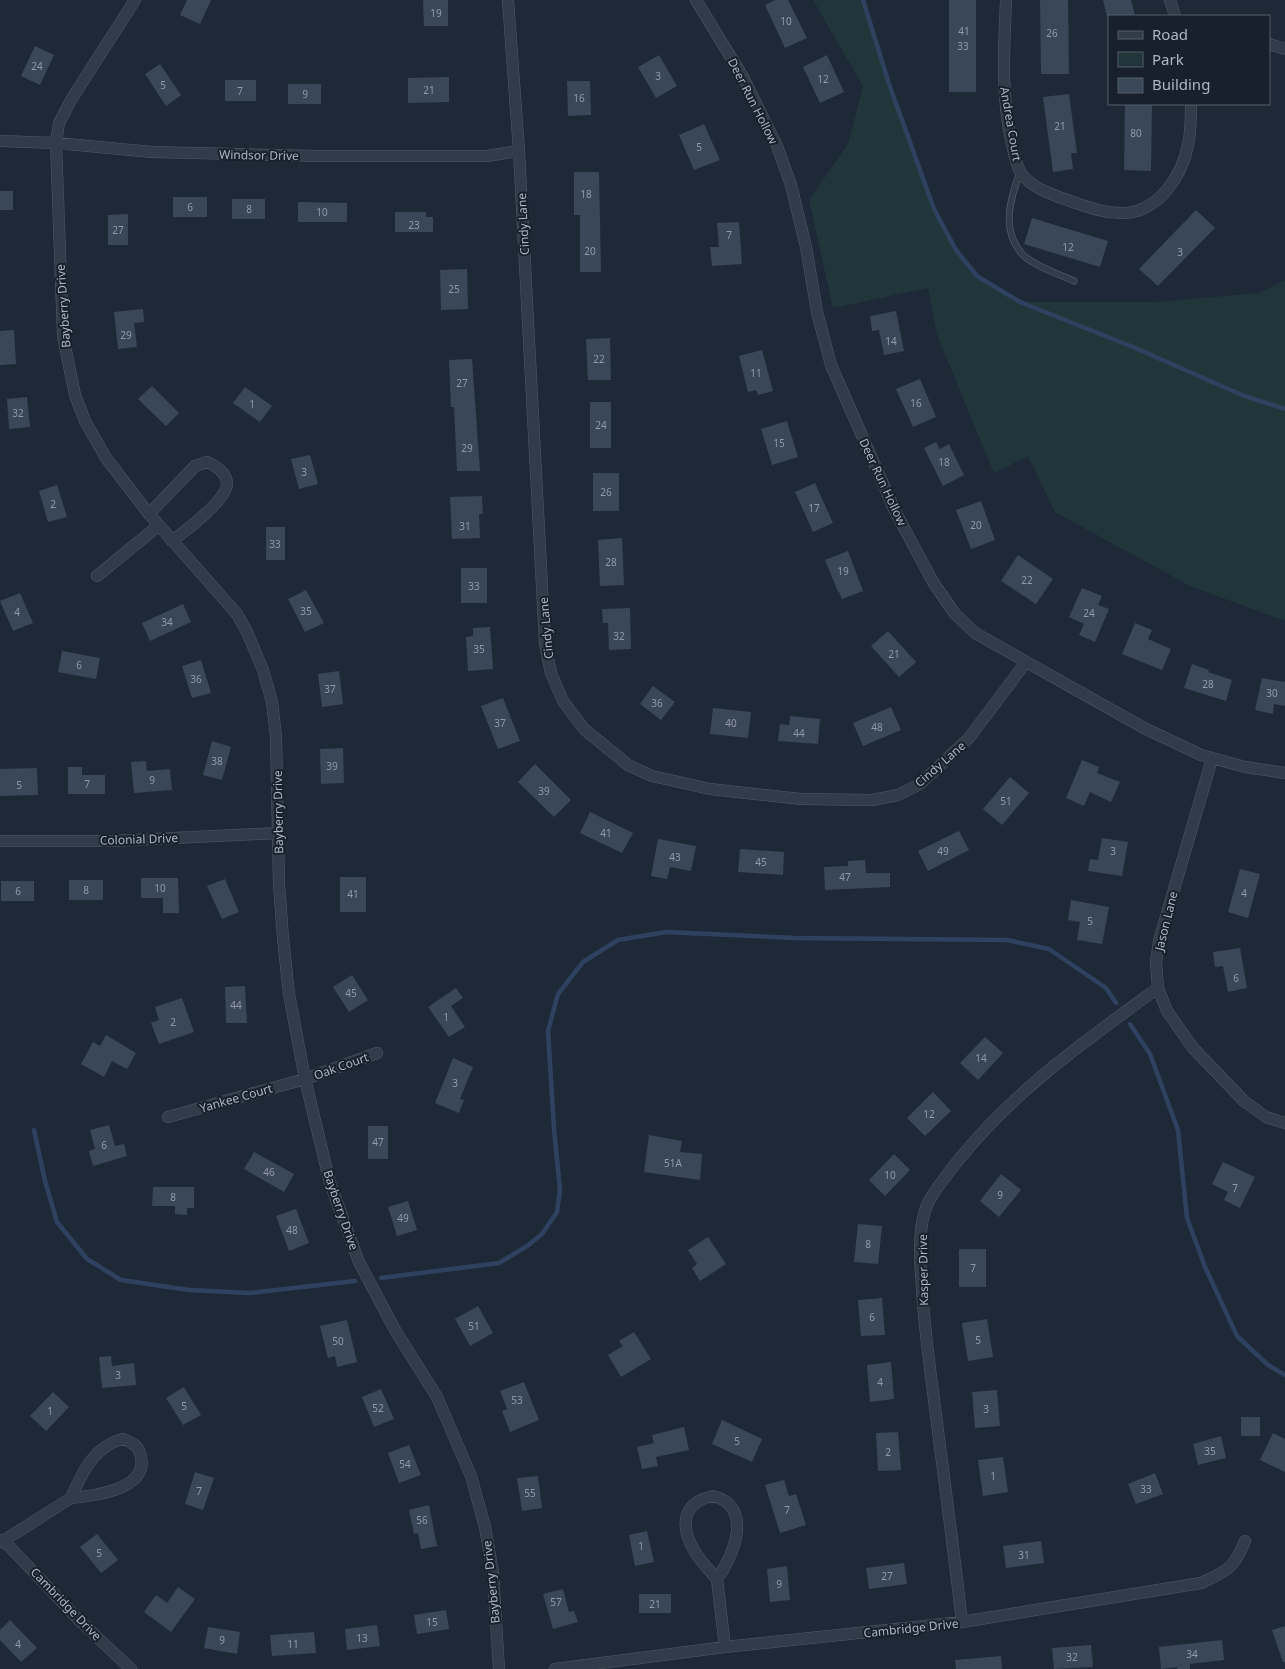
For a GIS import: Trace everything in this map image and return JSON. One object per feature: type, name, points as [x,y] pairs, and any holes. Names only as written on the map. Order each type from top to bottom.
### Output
[{"type":"street","name":"Bayberry Drive","points":[[134,0],[70,100],[59,123],[56,143],[63,336],[75,395],[85,421],[106,458],[158,526],[207,578],[237,614],[263,670],[272,702],[276,736],[279,884],[288,994],[305,1079],[330,1183],[359,1262],[395,1330],[437,1397],[471,1476],[485,1527],[493,1573],[499,1669]]},
{"type":"street","name":"Cindy Lane","points":[[508,0],[519,151],[545,644],[551,673],[563,700],[584,728],[628,765],[652,776],[710,789],[801,799],[872,800],[898,795],[920,784],[969,738],[1026,662]]},
{"type":"street","name":"Deer Run Hollow","points":[[696,0],[743,77],[777,146],[791,185],[806,247],[817,312],[830,365],[895,511],[933,582],[955,614],[975,633],[1144,728],[1212,759],[1245,767],[1285,773]]},
{"type":"street","name":"Andrea Court","points":[[1006,0],[1003,82],[1011,137],[1015,159],[1020,172],[1034,185],[1061,198],[1098,210],[1127,213],[1142,209],[1158,200],[1182,165],[1188,145],[1190,105]]},
{"type":"street","points":[[1170,0],[1175,15]]},
{"type":"street","points":[[1270,44],[1283,48]]},
{"type":"street","name":"Windsor Drive","points":[[0,141],[56,143],[152,152],[318,156],[487,156],[519,151]]},
{"type":"street","points":[[149,514],[195,466],[207,462],[219,469],[225,477],[227,484],[225,491],[208,511],[172,541]]},
{"type":"street","points":[[97,576],[158,526]]},
{"type":"street","name":"Jason Lane","points":[[1212,759],[1159,942],[1156,963],[1158,988],[1167,1011],[1193,1048],[1244,1101],[1266,1117],[1285,1123]]},
{"type":"street","name":"Colonial Drive","points":[[0,841],[112,841],[278,833]]},
{"type":"street","name":"Kasper Drive","points":[[962,1622],[925,1328],[920,1263],[921,1235],[927,1205],[936,1188],[983,1130],[1022,1092],[1070,1052],[1158,988]]},
{"type":"street","name":"Oak Court","points":[[305,1079],[377,1053]]},
{"type":"street","name":"Yankee Court","points":[[168,1117],[305,1079]]},
{"type":"street","points":[[2,1540],[71,1498],[102,1495],[132,1480],[140,1471],[141,1466],[140,1452],[137,1446],[123,1439],[112,1442],[85,1468],[71,1498]]},
{"type":"street","points":[[717,1579],[729,1558],[738,1525],[731,1505],[722,1498],[713,1496],[692,1504],[687,1512],[686,1530],[695,1553],[717,1579],[725,1647]]},
{"type":"street","name":"Cambridge Drive","points":[[2,1540],[79,1620],[131,1669]]},
{"type":"street","name":"Cambridge Drive","points":[[555,1669],[725,1647],[962,1622],[1201,1583],[1225,1572],[1238,1559],[1245,1541]]},
{"type":"lane","points":[[1020,172],[1009,210],[1009,225],[1013,240],[1022,255],[1036,264],[1074,281]]},
{"type":"green space","points":[[813,0],[862,0],[889,84],[934,209],[956,250],[977,276],[1020,302],[1157,302],[1259,293],[1285,280],[1285,621],[1190,586],[1055,512],[1028,456],[994,473],[937,335],[928,288],[833,308],[809,200],[848,144],[863,86]]},
{"type":"building","points":[[187,0],[211,0],[200,24],[180,15]]},
{"type":"building","points":[[423,0],[448,0],[448,26],[424,26]]},
{"type":"building","points":[[775,0],[788,0],[807,38],[785,48],[765,5]]},
{"type":"building","points":[[949,0],[976,0],[976,92],[949,92]]},
{"type":"building","points":[[1040,0],[1068,0],[1069,74],[1041,74]]},
{"type":"building","points":[[1103,0],[1131,0],[1135,15],[1107,16]]},
{"type":"building","points":[[35,46],[54,55],[40,85],[21,76]]},
{"type":"building","points":[[659,55],[677,86],[656,98],[638,67]]},
{"type":"building","points":[[827,55],[844,92],[820,103],[803,67]]},
{"type":"building","points":[[160,64],[181,95],[166,106],[145,74]]},
{"type":"building","points":[[449,77],[449,102],[408,103],[408,78]]},
{"type":"building","points":[[225,80],[256,80],[256,101],[225,101]]},
{"type":"building","points":[[567,81],[590,81],[591,115],[568,116]]},
{"type":"building","points":[[288,84],[321,84],[321,104],[288,104]]},
{"type":"building","points":[[1069,94],[1077,153],[1071,153],[1073,169],[1053,172],[1043,97]]},
{"type":"building","points":[[1125,105],[1152,105],[1151,171],[1124,170]]},
{"type":"building","points":[[704,124],[720,160],[694,170],[679,135]]},
{"type":"building","points":[[574,172],[599,172],[601,272],[580,272],[580,215],[574,215]]},
{"type":"building","points":[[0,191],[13,191],[13,210],[0,210]]},
{"type":"building","points":[[173,197],[207,197],[207,217],[173,217]]},
{"type":"building","points":[[232,199],[265,199],[265,219],[232,219]]},
{"type":"building","points":[[298,202],[347,203],[347,222],[298,222]]},
{"type":"building","points":[[1196,210],[1215,228],[1158,286],[1139,269]]},
{"type":"building","points":[[395,212],[426,212],[426,217],[433,217],[433,232],[395,232]]},
{"type":"building","points":[[128,214],[128,245],[108,245],[108,215]]},
{"type":"building","points":[[1032,218],[1108,241],[1100,267],[1024,244]]},
{"type":"building","points":[[739,222],[742,264],[712,266],[710,247],[719,247],[717,223]]},
{"type":"building","points":[[467,269],[468,309],[441,310],[440,270]]},
{"type":"building","points":[[143,309],[144,322],[134,323],[137,347],[118,349],[114,312]]},
{"type":"building","points":[[896,311],[904,351],[884,355],[879,330],[872,331],[870,316]]},
{"type":"building","points":[[14,330],[16,364],[0,365],[0,331]]},
{"type":"building","points":[[610,338],[611,380],[588,380],[586,339]]},
{"type":"building","points":[[762,350],[773,391],[758,395],[756,390],[748,392],[739,356]]},
{"type":"building","points":[[472,359],[480,471],[457,471],[454,407],[451,407],[449,360]]},
{"type":"building","points":[[920,379],[936,417],[913,427],[896,389]]},
{"type":"building","points":[[152,386],[179,413],[166,426],[138,399]]},
{"type":"building","points":[[245,387],[272,406],[260,422],[233,403]]},
{"type":"building","points":[[27,397],[30,427],[9,429],[7,399]]},
{"type":"building","points":[[590,402],[611,402],[611,448],[590,448]]},
{"type":"building","points":[[787,421],[798,457],[772,465],[761,429]]},
{"type":"building","points":[[936,442],[940,449],[949,444],[964,475],[943,486],[924,448]]},
{"type":"building","points":[[310,455],[318,484],[299,489],[291,459]]},
{"type":"building","points":[[593,473],[619,473],[619,511],[593,511]]},
{"type":"building","points":[[815,483],[833,523],[813,532],[795,492]]},
{"type":"building","points":[[57,485],[67,517],[48,522],[39,491]]},
{"type":"building","points":[[482,496],[483,514],[479,514],[480,538],[452,539],[450,497]]},
{"type":"building","points":[[981,501],[995,540],[971,549],[956,510]]},
{"type":"building","points":[[266,527],[285,527],[285,560],[266,560]]},
{"type":"building","points":[[622,538],[624,585],[600,586],[598,540]]},
{"type":"building","points":[[848,551],[863,591],[842,599],[825,560]]},
{"type":"building","points":[[1018,555],[1053,579],[1036,604],[1001,581]]},
{"type":"building","points":[[461,568],[487,568],[487,603],[461,603]]},
{"type":"building","points":[[1082,588],[1102,596],[1098,605],[1109,609],[1095,642],[1079,635],[1084,624],[1069,617]]},
{"type":"building","points":[[306,590],[324,623],[305,632],[288,599]]},
{"type":"building","points":[[20,593],[33,623],[13,631],[0,601]]},
{"type":"building","points":[[183,604],[191,622],[150,641],[142,623]]},
{"type":"building","points":[[630,608],[631,649],[609,650],[608,623],[603,623],[602,609]]},
{"type":"building","points":[[1135,623],[1152,630],[1148,639],[1171,649],[1162,670],[1122,654]]},
{"type":"building","points":[[490,627],[493,669],[468,671],[466,637],[473,636],[473,628]]},
{"type":"building","points":[[888,631],[916,662],[899,677],[871,646]]},
{"type":"building","points":[[62,651],[100,658],[96,679],[58,672]]},
{"type":"building","points":[[201,660],[211,693],[192,698],[182,666]]},
{"type":"building","points":[[1192,664],[1232,680],[1226,701],[1184,688]]},
{"type":"building","points":[[339,671],[343,704],[322,707],[318,674]]},
{"type":"building","points":[[1262,678],[1285,682],[1285,706],[1274,704],[1273,714],[1255,710]]},
{"type":"building","points":[[653,686],[675,702],[661,720],[640,704]]},
{"type":"building","points":[[503,698],[520,741],[498,749],[481,706]]},
{"type":"building","points":[[891,707],[901,730],[863,746],[853,723]]},
{"type":"building","points":[[713,708],[751,712],[748,738],[710,734]]},
{"type":"building","points":[[790,716],[820,719],[818,744],[778,741],[780,724],[789,725]]},
{"type":"building","points":[[212,741],[231,747],[222,780],[203,775]]},
{"type":"building","points":[[343,748],[344,783],[321,784],[320,749]]},
{"type":"building","points":[[1082,760],[1099,767],[1097,773],[1120,782],[1111,802],[1090,792],[1084,806],[1066,798]]},
{"type":"building","points":[[146,761],[147,771],[170,769],[172,790],[134,793],[131,762]]},
{"type":"building","points":[[535,764],[571,800],[554,817],[518,782]]},
{"type":"building","points":[[68,767],[82,767],[82,775],[105,775],[105,794],[68,794]]},
{"type":"building","points":[[37,768],[38,795],[0,796],[0,769]]},
{"type":"building","points":[[1010,777],[1029,793],[1002,825],[983,809]]},
{"type":"building","points":[[590,812],[633,833],[622,853],[580,833]]},
{"type":"building","points":[[959,831],[969,850],[928,871],[918,851]]},
{"type":"building","points":[[1102,838],[1128,842],[1122,876],[1088,871],[1090,859],[1098,860]]},
{"type":"building","points":[[658,839],[696,846],[691,871],[670,867],[667,879],[651,876]]},
{"type":"building","points":[[740,849],[784,852],[783,875],[738,872]]},
{"type":"building","points":[[865,860],[866,873],[890,873],[890,887],[825,890],[824,867],[848,866],[848,861]]},
{"type":"building","points":[[1240,869],[1260,874],[1248,918],[1228,912]]},
{"type":"building","points":[[340,877],[366,877],[366,912],[340,912]]},
{"type":"building","points":[[141,878],[178,878],[179,913],[163,913],[163,898],[141,898]]},
{"type":"building","points":[[225,879],[239,912],[222,919],[207,886]]},
{"type":"building","points":[[69,880],[103,880],[103,900],[69,900]]},
{"type":"building","points":[[1,881],[34,881],[34,901],[1,901]]},
{"type":"building","points":[[1071,900],[1109,907],[1102,944],[1077,940],[1080,922],[1068,920]]},
{"type":"building","points":[[1240,948],[1247,988],[1228,992],[1223,966],[1215,967],[1213,952]]},
{"type":"building","points":[[352,975],[368,1000],[349,1012],[333,987]]},
{"type":"building","points":[[245,986],[247,1023],[226,1023],[225,987]]},
{"type":"building","points":[[456,988],[463,998],[451,1006],[465,1027],[449,1037],[428,1007]]},
{"type":"building","points":[[182,998],[194,1032],[159,1044],[151,1023],[159,1020],[155,1007]]},
{"type":"building","points":[[106,1035],[136,1053],[127,1069],[112,1061],[104,1077],[81,1064],[93,1042],[100,1046]]},
{"type":"building","points":[[985,1037],[1003,1053],[978,1080],[960,1063]]},
{"type":"building","points":[[453,1058],[473,1067],[460,1099],[464,1100],[459,1113],[435,1103]]},
{"type":"building","points":[[933,1092],[951,1111],[925,1136],[907,1118]]},
{"type":"building","points":[[109,1125],[115,1146],[124,1144],[127,1156],[93,1166],[89,1151],[95,1149],[90,1130]]},
{"type":"building","points":[[368,1126],[388,1126],[388,1159],[368,1159]]},
{"type":"building","points":[[649,1135],[682,1141],[680,1152],[702,1154],[700,1180],[644,1172]]},
{"type":"building","points":[[254,1152],[294,1174],[284,1192],[244,1169]]},
{"type":"building","points":[[894,1154],[910,1170],[885,1196],[869,1180]]},
{"type":"building","points":[[1223,1162],[1255,1177],[1240,1208],[1224,1200],[1228,1192],[1212,1184]]},
{"type":"building","points":[[1001,1174],[1021,1190],[999,1217],[980,1201]]},
{"type":"building","points":[[153,1187],[194,1187],[194,1208],[187,1208],[187,1215],[175,1214],[175,1206],[152,1206]]},
{"type":"building","points":[[408,1201],[417,1230],[397,1236],[388,1207]]},
{"type":"building","points":[[296,1209],[309,1243],[289,1251],[276,1216]]},
{"type":"building","points":[[858,1224],[882,1226],[878,1264],[854,1262]]},
{"type":"building","points":[[708,1237],[726,1264],[700,1281],[692,1268],[697,1264],[688,1250]]},
{"type":"building","points":[[959,1249],[986,1249],[986,1287],[959,1287]]},
{"type":"building","points":[[882,1298],[885,1335],[861,1336],[858,1300]]},
{"type":"building","points":[[478,1306],[493,1333],[470,1346],[455,1319]]},
{"type":"building","points":[[987,1319],[993,1357],[968,1361],[962,1323]]},
{"type":"building","points":[[347,1320],[357,1362],[337,1367],[335,1356],[328,1358],[320,1326]]},
{"type":"building","points":[[634,1332],[651,1359],[621,1377],[608,1355],[623,1346],[619,1341]]},
{"type":"building","points":[[111,1356],[112,1366],[134,1363],[136,1385],[102,1388],[99,1357]]},
{"type":"building","points":[[891,1362],[894,1399],[870,1402],[867,1365]]},
{"type":"building","points":[[524,1382],[539,1420],[510,1432],[502,1411],[507,1409],[500,1391]]},
{"type":"building","points":[[184,1387],[201,1415],[183,1425],[166,1398]]},
{"type":"building","points":[[381,1389],[394,1419],[374,1427],[362,1397]]},
{"type":"building","points":[[997,1390],[1000,1426],[975,1428],[972,1392]]},
{"type":"building","points":[[53,1392],[69,1407],[46,1431],[30,1416]]},
{"type":"building","points":[[1241,1417],[1260,1417],[1260,1436],[1241,1436]]},
{"type":"building","points":[[722,1420],[762,1439],[752,1462],[712,1444]]},
{"type":"building","points":[[684,1427],[689,1450],[656,1457],[658,1466],[642,1469],[637,1447],[654,1443],[652,1435]]},
{"type":"building","points":[[898,1432],[901,1470],[878,1471],[876,1433]]},
{"type":"building","points":[[1273,1433],[1285,1439],[1285,1472],[1260,1460]]},
{"type":"building","points":[[1221,1436],[1226,1458],[1198,1465],[1193,1444]]},
{"type":"building","points":[[409,1445],[421,1475],[399,1483],[388,1453]]},
{"type":"building","points":[[1003,1457],[1008,1492],[983,1496],[978,1460]]},
{"type":"building","points":[[195,1472],[214,1478],[203,1510],[185,1504]]},
{"type":"building","points":[[1155,1473],[1163,1494],[1136,1504],[1128,1484]]},
{"type":"building","points":[[538,1476],[542,1508],[522,1511],[517,1478]]},
{"type":"building","points":[[784,1480],[789,1496],[796,1494],[806,1525],[780,1533],[765,1485]]},
{"type":"building","points":[[429,1505],[437,1546],[421,1549],[418,1533],[414,1534],[409,1510]]},
{"type":"building","points":[[647,1531],[654,1562],[635,1566],[629,1535]]},
{"type":"building","points":[[97,1534],[118,1560],[101,1573],[80,1547]]},
{"type":"building","points":[[1041,1541],[1044,1563],[1006,1568],[1003,1546]]},
{"type":"building","points":[[904,1563],[907,1584],[869,1589],[866,1568]]},
{"type":"building","points":[[787,1566],[790,1600],[770,1602],[767,1569]]},
{"type":"building","points":[[178,1587],[195,1599],[171,1632],[144,1612],[156,1595],[167,1603]]},
{"type":"building","points":[[563,1589],[569,1612],[574,1611],[578,1622],[553,1629],[543,1594]]},
{"type":"building","points":[[639,1594],[671,1594],[671,1613],[639,1613]]},
{"type":"building","points":[[446,1610],[449,1629],[417,1634],[414,1615]]},
{"type":"building","points":[[10,1620],[37,1648],[21,1662],[0,1640],[0,1630]]},
{"type":"building","points":[[377,1625],[380,1646],[347,1650],[345,1629]]},
{"type":"building","points":[[1285,1626],[1285,1662],[1283,1662],[1272,1630]]},
{"type":"building","points":[[208,1627],[240,1632],[237,1654],[204,1648]]},
{"type":"building","points":[[314,1632],[316,1653],[272,1656],[270,1635]]},
{"type":"building","points":[[1222,1640],[1224,1660],[1190,1664],[1190,1669],[1177,1669],[1177,1667],[1161,1669],[1159,1647]]},
{"type":"building","points":[[1091,1645],[1093,1667],[1054,1669],[1052,1648]]},
{"type":"building","points":[[1001,1656],[1002,1669],[956,1669],[955,1660]]},
{"type":"waterway","points":[[863,0],[889,84],[934,209],[956,250],[977,276],[1020,302],[1133,347],[1242,395],[1285,409]]},
{"type":"waterway","points":[[381,1278],[499,1263],[527,1246],[542,1234],[557,1212],[560,1190],[548,1031],[558,994],[583,962],[618,940],[666,932],[794,938],[1007,940],[1049,949],[1106,988],[1116,1003]]},
{"type":"waterway","points":[[1130,1024],[1150,1054],[1178,1130],[1187,1218],[1205,1267],[1237,1336],[1268,1365],[1285,1375]]},
{"type":"waterway","points":[[34,1130],[45,1181],[57,1222],[87,1259],[121,1280],[189,1290],[250,1293],[355,1281]]}]
